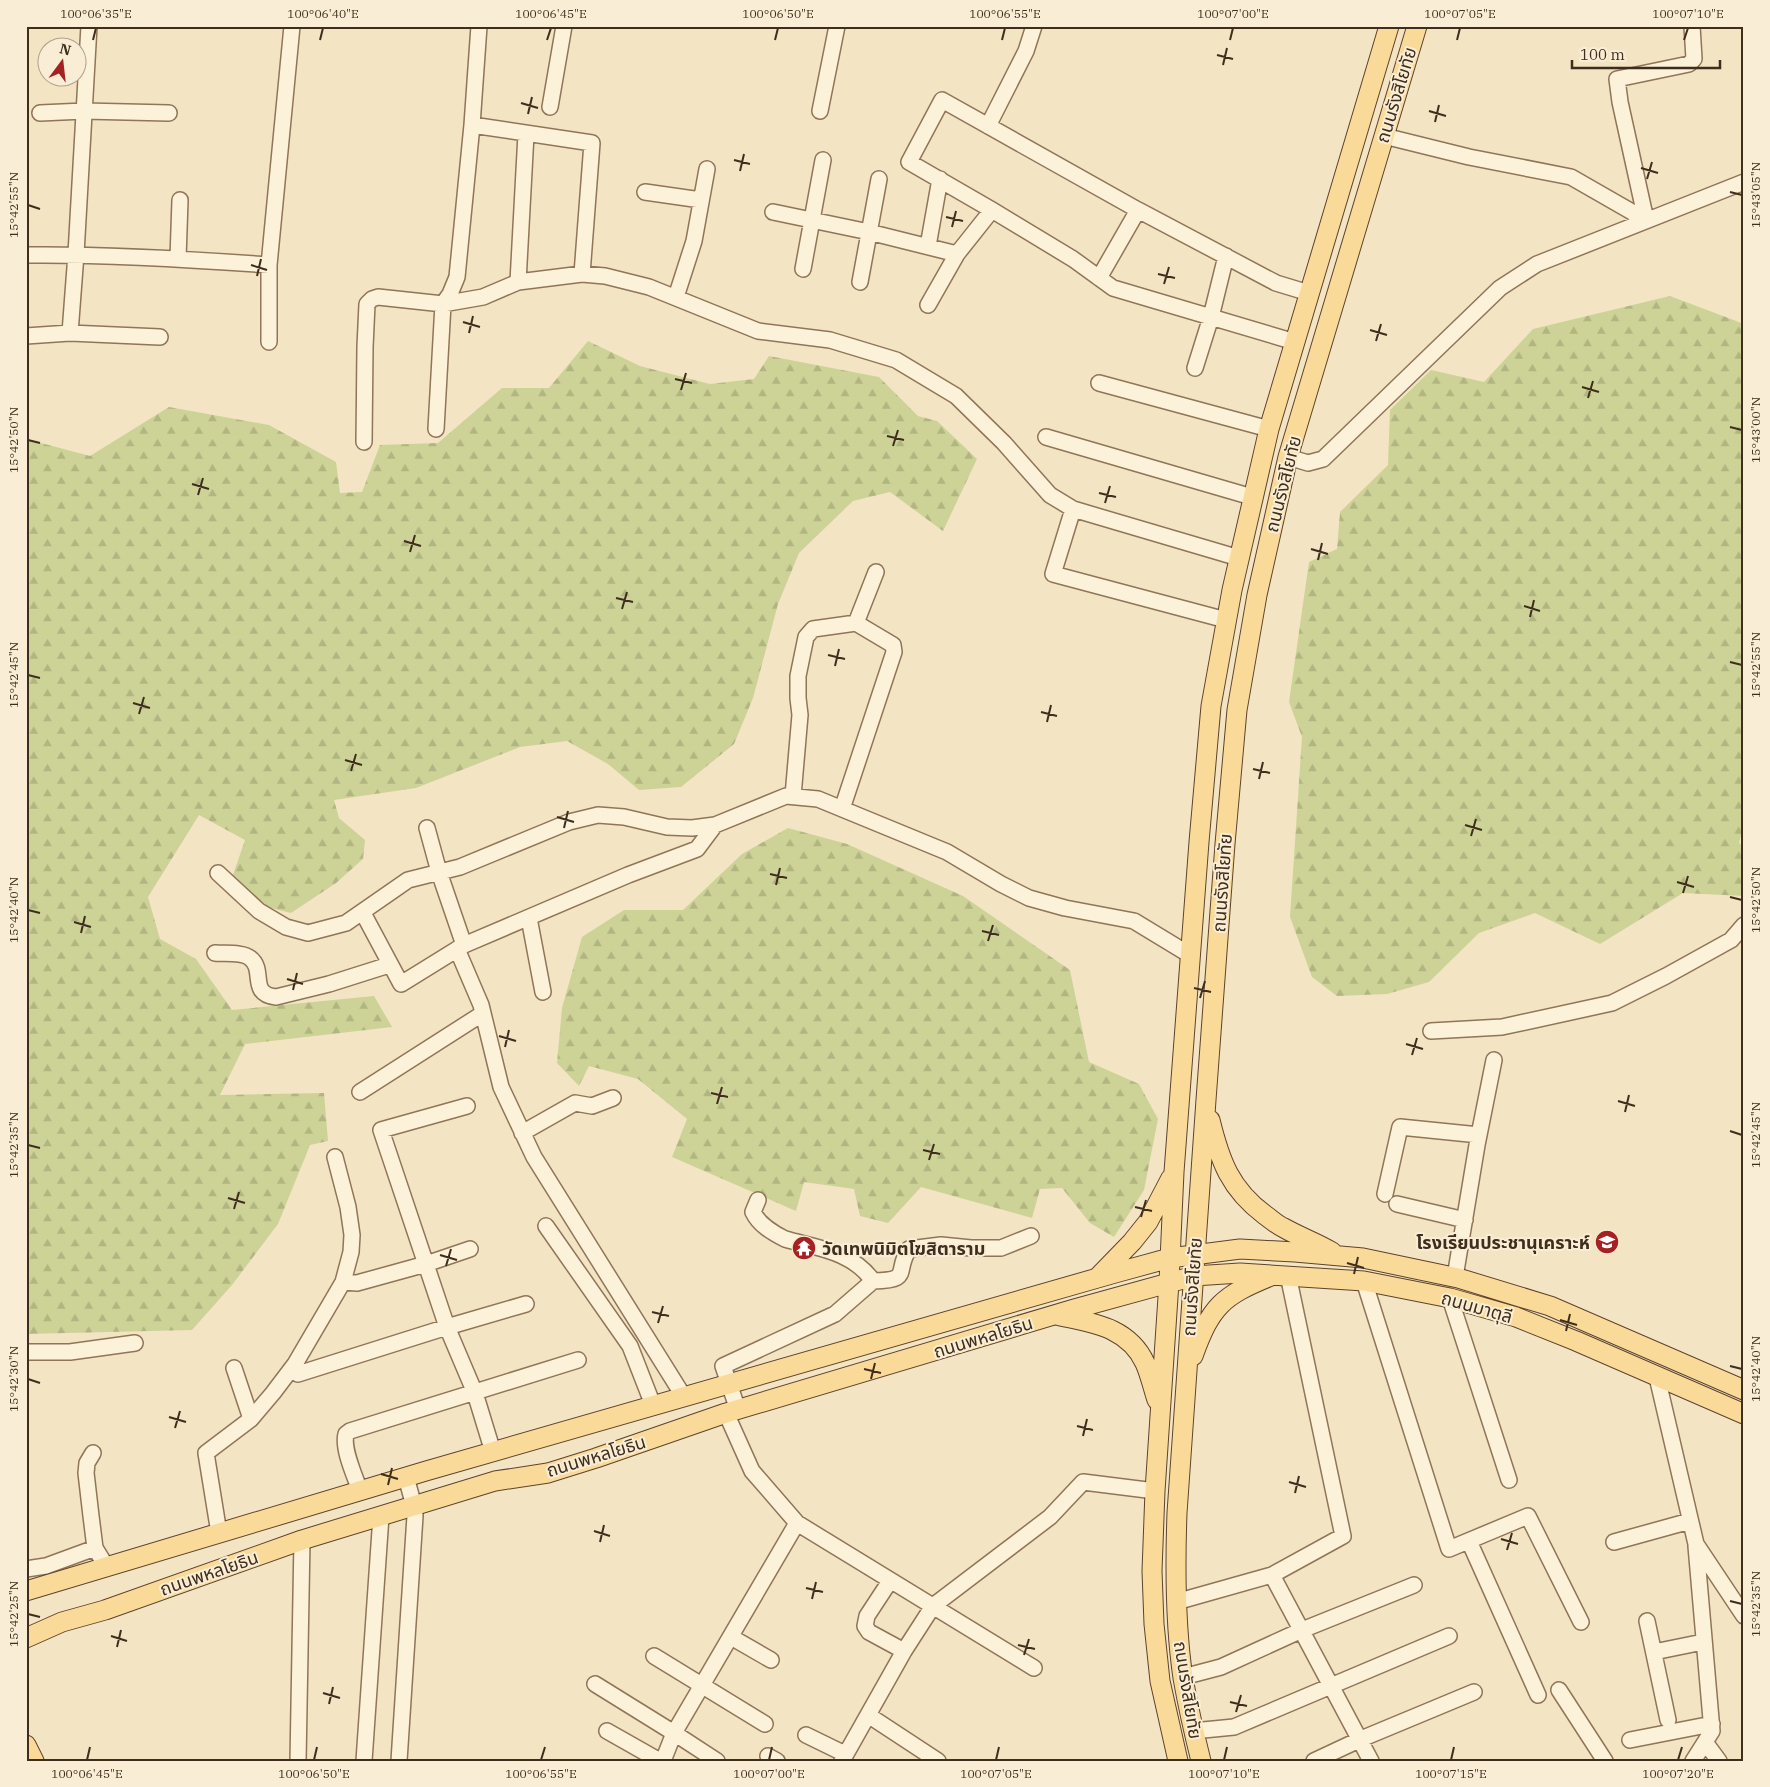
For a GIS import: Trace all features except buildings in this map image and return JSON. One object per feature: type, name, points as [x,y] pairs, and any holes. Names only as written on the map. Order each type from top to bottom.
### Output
[{"type":"main road","name":"ถนนรังสิโยทัย","points":[[1178,1761],[1160,1681],[1154,1624],[1152,1571],[1174,1172],[1211,706],[1226,620],[1252,497],[1269,429],[1389,26]]},
{"type":"main road","name":"ถนนรังสิโยทัย","points":[[1201,1761],[1193,1731],[1183,1677],[1176,1602],[1176,1513],[1225,844],[1237,710],[1257,595],[1288,457],[1417,26]]},
{"type":"main road","points":[[1342,183],[1367,191]]},
{"type":"main road","points":[[1206,1100],[1216,1145],[1226,1170],[1239,1192],[1257,1209],[1283,1228],[1312,1241],[1338,1256]]},
{"type":"main road","points":[[1096,1279],[1132,1242],[1148,1222],[1174,1172]]},
{"type":"main road","name":"ถนนมาตุลี","points":[[1170,1258],[1240,1249],[1363,1258],[1455,1277],[1550,1306],[1744,1390]]},
{"type":"main road","name":"ถนนพหลโยธิน","points":[[26,1591],[406,1477],[1170,1258]]},
{"type":"main road","name":"ถนนมาตุลี","points":[[1194,1276],[1240,1273],[1281,1274],[1364,1281],[1450,1298],[1516,1317],[1744,1414]]},
{"type":"main road","points":[[1186,1374],[1199,1339],[1221,1302],[1249,1285],[1281,1274]]},
{"type":"main road","name":"ถนนพหลโยธิน","points":[[26,1638],[62,1622],[105,1610],[302,1540],[494,1480],[556,1470],[732,1411],[1055,1315],[1194,1276]]},
{"type":"main road","points":[[1055,1315],[1106,1326],[1119,1332],[1134,1346],[1145,1362],[1160,1408]]},
{"type":"main road","points":[[1656,1377],[1666,1355]]},
{"type":"main road","points":[[26,1745],[34,1761]]},
{"type":"street","points":[[70,334],[89,26]]},
{"type":"street","points":[[269,342],[269,265],[292,26]]},
{"type":"street","points":[[436,429],[443,304],[450,294],[457,277],[472,125],[479,26]]},
{"type":"street","points":[[550,107],[564,26]]},
{"type":"street","points":[[820,111],[837,26]]},
{"type":"street","points":[[988,126],[1026,51],[1034,26]]},
{"type":"street","points":[[1646,220],[1620,102],[1617,79],[1689,64],[1694,60],[1692,26]]},
{"type":"street","points":[[1295,342],[1113,288],[1073,259],[909,162],[942,100],[1138,210],[1276,283],[1309,294]]},
{"type":"street","points":[[40,113],[84,111],[169,113]]},
{"type":"street","points":[[472,125],[592,143],[582,274]]},
{"type":"street","points":[[518,282],[526,134]]},
{"type":"street","points":[[1384,136],[1468,157],[1571,177],[1646,220]]},
{"type":"street","points":[[803,269],[823,160]]},
{"type":"street","points":[[676,297],[694,241],[707,169]]},
{"type":"street","points":[[860,282],[879,179]]},
{"type":"street","points":[[928,246],[940,179]]},
{"type":"street","points":[[1288,457],[1308,463],[1322,459],[1500,288],[1537,264],[1744,182]]},
{"type":"street","points":[[645,192],[701,200]]},
{"type":"street","points":[[178,259],[180,200]]},
{"type":"street","points":[[928,305],[957,254],[992,210]]},
{"type":"street","points":[[1099,278],[1138,210]]},
{"type":"street","points":[[773,212],[870,232],[957,254]]},
{"type":"street","points":[[26,255],[76,254],[269,265]]},
{"type":"street","points":[[1195,368],[1211,317],[1226,256]]},
{"type":"street","points":[[364,442],[367,304],[372,299],[378,297],[443,304],[483,297],[518,282],[582,274],[605,276],[649,287],[758,331],[830,340],[896,360],[956,396],[1004,443],[1050,495],[1073,509],[1239,558]]},
{"type":"street","points":[[26,336],[70,334],[160,336]]},
{"type":"street","points":[[1100,383],[1269,429]]},
{"type":"street","points":[[1046,436],[1252,497]]},
{"type":"street","points":[[1073,509],[1052,574],[1226,620]]},
{"type":"street","points":[[856,623],[876,572]]},
{"type":"street","points":[[793,796],[800,715],[798,676],[806,637],[813,629],[856,623],[893,644],[894,652],[842,809]]},
{"type":"street","points":[[218,873],[259,910],[286,928],[308,933],[346,923],[408,880],[460,867],[569,822],[598,815],[624,817],[667,827],[692,828],[715,825],[786,796],[793,796],[818,799],[947,852],[1029,898],[1084,912],[1134,921],[1190,955]]},
{"type":"street","points":[[362,913],[401,984],[461,947],[628,875],[697,849],[715,825]]},
{"type":"street","points":[[427,828],[461,947],[481,1005],[501,1087],[534,1157],[684,1397]]},
{"type":"street","points":[[528,918],[543,992]]},
{"type":"street","points":[[1431,1031],[1502,1027],[1612,1003],[1731,940],[1744,925]]},
{"type":"street","points":[[215,953],[240,955],[251,959],[256,966],[260,989],[267,995],[276,997],[330,984],[390,965]]},
{"type":"street","points":[[360,1092],[482,1014]]},
{"type":"street","points":[[1455,1277],[1494,1060]]},
{"type":"street","points":[[522,1133],[575,1103],[592,1106],[613,1098]]},
{"type":"street","points":[[467,1106],[382,1130],[447,1327],[475,1393],[493,1452]]},
{"type":"street","points":[[1465,1220],[1391,1199],[1393,1152],[1400,1127],[1479,1135]]},
{"type":"street","points":[[219,1533],[206,1454],[251,1419],[295,1364],[343,1282],[351,1252],[352,1235],[348,1207],[335,1157]]},
{"type":"street","points":[[758,1200],[754,1209],[755,1216],[759,1222],[776,1235],[846,1256],[866,1270],[873,1281]]},
{"type":"street","points":[[546,1226],[630,1346],[653,1406]]},
{"type":"street","points":[[1031,1236],[1001,1248],[941,1245],[908,1249],[902,1270],[897,1278],[873,1281],[835,1314],[723,1366],[729,1384],[732,1411],[752,1472],[797,1523],[1034,1668]]},
{"type":"street","points":[[343,1282],[357,1283],[426,1264],[470,1249]]},
{"type":"street","points":[[1176,1602],[1272,1575],[1343,1536],[1281,1274]]},
{"type":"street","points":[[1364,1281],[1448,1549],[1528,1516],[1581,1622]]},
{"type":"street","points":[[1450,1298],[1509,1480]]},
{"type":"street","points":[[298,1374],[526,1304]]},
{"type":"street","points":[[26,1352],[70,1352],[135,1343]]},
{"type":"street","points":[[360,1491],[344,1439],[350,1431],[578,1360]]},
{"type":"street","points":[[234,1368],[251,1419]]},
{"type":"street","points":[[1656,1377],[1696,1544],[1712,1731],[1693,1761]]},
{"type":"street","points":[[93,1453],[87,1462],[86,1473],[95,1548],[106,1566]]},
{"type":"street","points":[[399,1761],[414,1535],[414,1506],[406,1477]]},
{"type":"street","points":[[806,1735],[844,1757],[904,1651],[933,1606],[1050,1517],[1083,1482],[1155,1491]]},
{"type":"street","points":[[364,1761],[381,1516]]},
{"type":"street","points":[[1614,1542],[1690,1521]]},
{"type":"street","points":[[664,1761],[674,1732],[797,1523]]},
{"type":"street","points":[[298,1761],[302,1540]]},
{"type":"street","points":[[1469,1541],[1538,1695]]},
{"type":"street","points":[[1696,1544],[1744,1616]]},
{"type":"street","points":[[26,1569],[46,1566],[95,1548]]},
{"type":"street","points":[[1272,1575],[1361,1739],[1371,1761]]},
{"type":"street","points":[[890,1581],[867,1616],[865,1626],[870,1632],[904,1651]]},
{"type":"street","points":[[1183,1677],[1221,1667],[1302,1630],[1414,1585]]},
{"type":"street","points":[[1648,1621],[1668,1720]]},
{"type":"street","points":[[731,1636],[771,1660]]},
{"type":"street","points":[[1193,1731],[1234,1727],[1449,1636]]},
{"type":"street","points":[[1654,1652],[1703,1642]]},
{"type":"street","points":[[654,1656],[765,1724]]},
{"type":"street","points":[[595,1684],[674,1732],[717,1761]]},
{"type":"street","points":[[1559,1690],[1605,1761]]},
{"type":"street","points":[[1314,1761],[1361,1739],[1474,1692]]},
{"type":"street","points":[[868,1715],[938,1761]]},
{"type":"street","points":[[1630,1740],[1712,1724]]},
{"type":"street","points":[[608,1730],[660,1761]]},
{"type":"street","points":[[1705,1742],[1719,1761]]},
{"type":"green space","points":[[1670,296],[1744,324],[1744,823],[1739,843],[1744,847],[1744,896],[1683,893],[1600,944],[1535,913],[1479,933],[1429,982],[1387,994],[1337,996],[1312,977],[1290,917],[1302,737],[1289,702],[1309,562],[1337,549],[1340,512],[1388,465],[1390,410],[1431,370],[1484,382],[1533,329]]},
{"type":"green space","points":[[588,341],[640,366],[710,384],[754,379],[769,356],[879,377],[918,416],[937,421],[977,459],[943,531],[890,492],[853,501],[799,553],[778,604],[753,698],[734,744],[681,787],[639,790],[608,764],[567,741],[520,747],[416,788],[334,800],[339,818],[365,840],[363,859],[336,883],[291,913],[263,906],[232,878],[245,840],[199,815],[148,897],[160,939],[196,959],[232,1010],[374,996],[392,1027],[245,1044],[220,1095],[324,1093],[328,1141],[310,1145],[278,1224],[232,1285],[192,1330],[26,1334],[26,439],[90,456],[169,407],[269,425],[336,462],[340,493],[362,492],[380,445],[438,443],[502,388],[549,388]]},
{"type":"green space","points":[[788,828],[847,844],[963,896],[1070,970],[1089,1062],[1139,1084],[1158,1119],[1144,1190],[1114,1237],[1090,1223],[1062,1188],[1040,1189],[1032,1218],[921,1187],[888,1223],[860,1216],[854,1189],[804,1182],[796,1211],[672,1157],[687,1119],[638,1079],[589,1066],[579,1086],[557,1063],[562,1008],[582,937],[624,910],[683,910],[742,854]]},
{"type":"place","name":"โรงเรียนประชานุเคราะห์","points":[[1607,1242]]},
{"type":"place","name":"วัดเทพนิมิตโฆสิตาราม","points":[[804,1248]]}]
